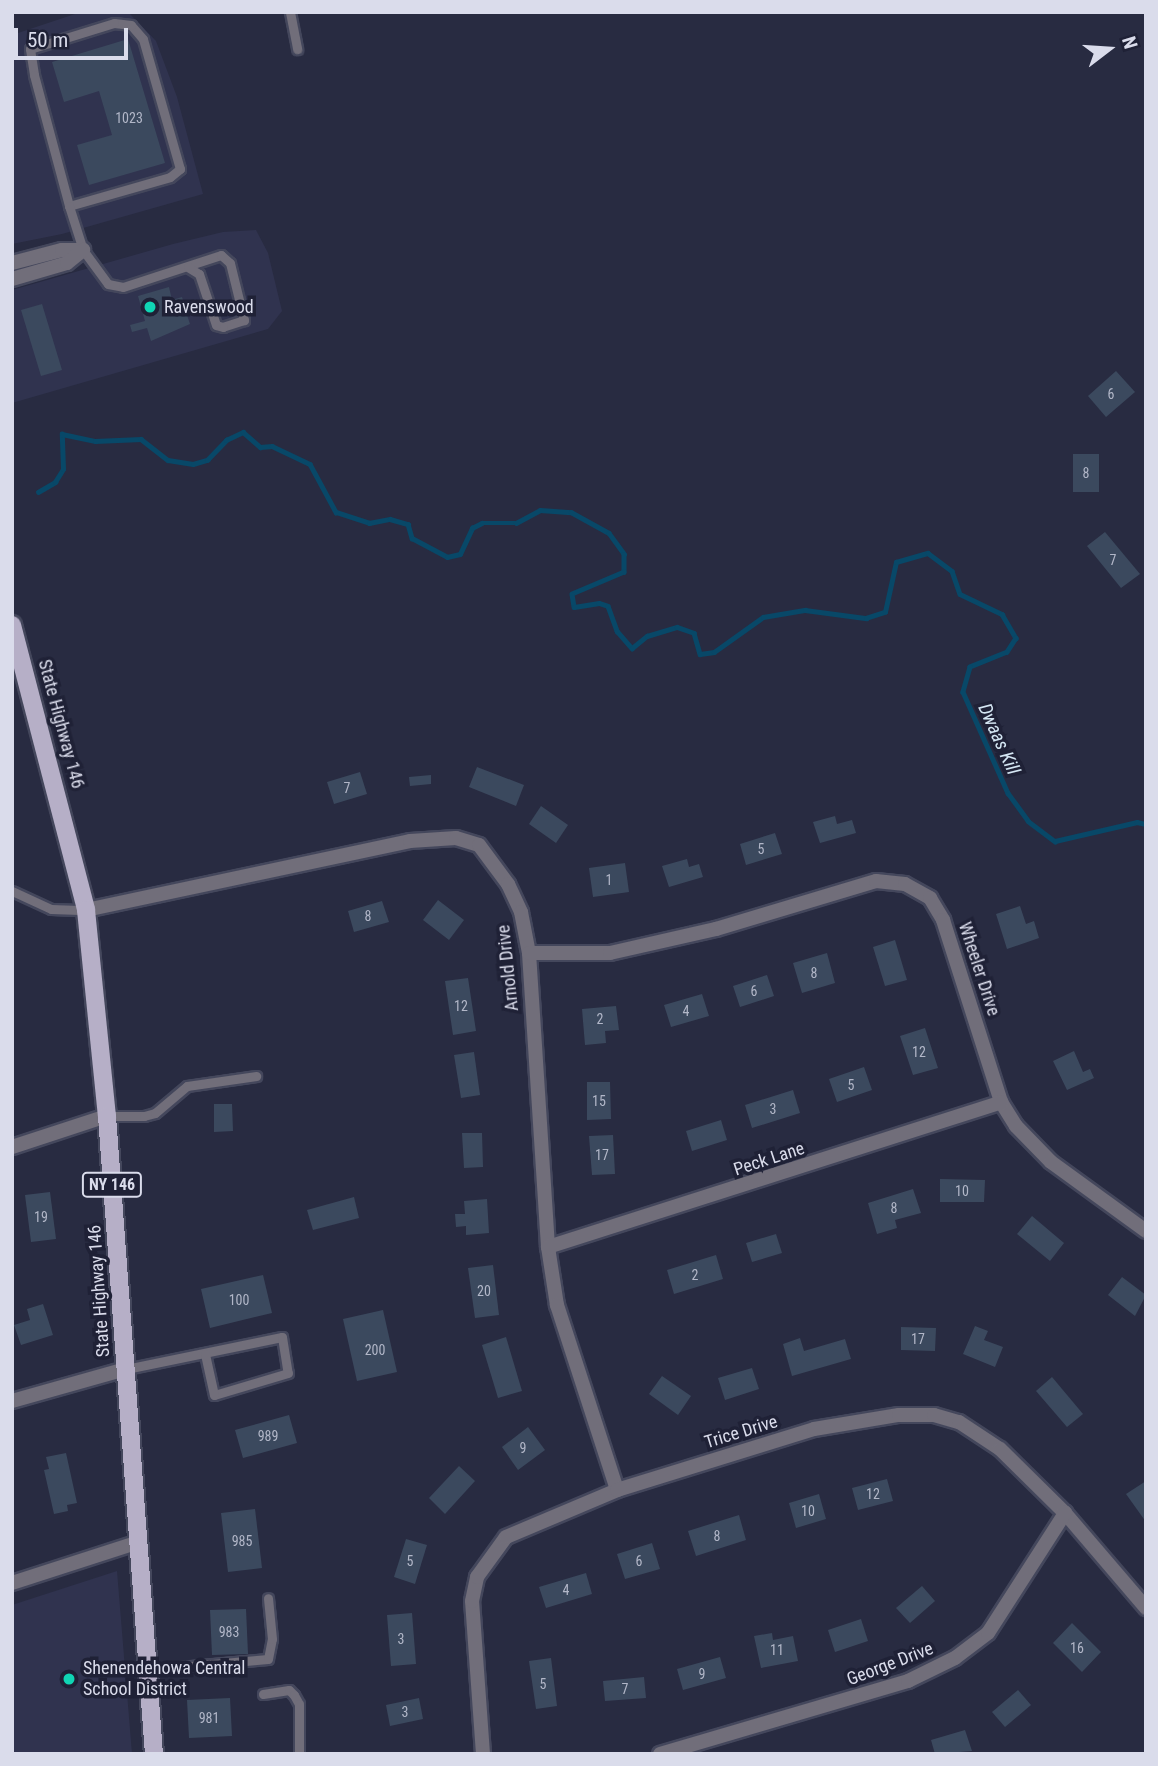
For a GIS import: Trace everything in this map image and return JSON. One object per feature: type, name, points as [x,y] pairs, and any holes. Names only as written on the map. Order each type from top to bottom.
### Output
[{"type":"main road","name":"State Highway 146","points":[[12,625],[86,910],[107,1116],[136,1543],[154,1754]]},
{"type":"street","points":[[12,263],[62,250],[83,250]]},
{"type":"street","points":[[12,279],[67,263],[83,250]]},
{"type":"street","name":"Arnold Drive","points":[[86,910],[410,841],[456,838],[479,845],[508,884],[521,912],[529,953],[548,1247],[557,1305],[617,1490]]},
{"type":"street","name":"Wheeler Drive","points":[[529,953],[610,953],[716,929],[876,881],[905,884],[930,898],[943,920],[1001,1102],[1051,1163],[1146,1231]]},
{"type":"street","name":"Peck Lane","points":[[548,1247],[1001,1102]]},
{"type":"street","points":[[12,1147],[107,1116]]},
{"type":"street","points":[[12,1401],[125,1369]]},
{"type":"street","name":"Trice Drive","points":[[484,1754],[472,1601],[477,1577],[506,1537],[617,1490],[814,1429],[899,1415],[934,1415],[959,1422],[1000,1449],[1065,1513],[1146,1608]]},
{"type":"street","name":"George Drive","points":[[660,1754],[884,1689],[955,1658],[988,1633],[1065,1513]]},
{"type":"street","points":[[12,1583],[136,1543]]},
{"type":"lane","points":[[290,12],[297,49]]},
{"type":"lane","points":[[69,206],[170,177],[180,169],[143,39],[131,25],[114,23],[30,49],[69,206],[83,250],[108,284],[124,287],[221,256],[230,263],[244,320],[223,327],[216,325],[199,274],[188,267]]},
{"type":"lane","points":[[12,891],[51,909],[86,910]]},
{"type":"lane","points":[[107,1116],[144,1116],[155,1113],[187,1086],[256,1076]]},
{"type":"lane","points":[[125,1369],[282,1337],[288,1373],[214,1395],[205,1353]]},
{"type":"lane","points":[[147,1670],[268,1659],[272,1639],[268,1598]]},
{"type":"lane","points":[[263,1694],[289,1690],[294,1695],[299,1704],[299,1754]]},
{"type":"shaded area","points":[[81,12],[128,12],[156,41],[177,97],[203,194],[62,234],[12,244],[12,35]]},
{"type":"shaded area","points":[[256,230],[268,253],[282,311],[268,329],[12,403],[12,290],[173,244],[223,232]]},
{"type":"shaded area","name":"Shenendehowa Central School District","points":[[117,1571],[132,1754],[12,1754],[12,1605]]},
{"type":"building","points":[[128,39],[165,163],[89,185],[77,145],[112,135],[99,91],[64,102],[52,62]]},
{"type":"building","name":"Ravenswood","points":[[169,287],[172,300],[182,297],[185,306],[200,302],[202,307],[186,312],[190,324],[151,341],[147,328],[132,332],[130,325],[145,321],[138,296]]},
{"type":"building","points":[[42,304],[62,370],[41,376],[21,310]]},
{"type":"building","points":[[1116,371],[1135,392],[1106,417],[1088,396]]},
{"type":"building","points":[[1073,454],[1099,454],[1099,492],[1073,492]]},
{"type":"building","points":[[1105,532],[1140,574],[1121,588],[1087,546]]},
{"type":"building","points":[[477,767],[524,785],[516,806],[469,787]]},
{"type":"building","points":[[360,772],[367,794],[334,804],[327,782]]},
{"type":"building","points":[[431,775],[431,784],[410,786],[409,777]]},
{"type":"building","points":[[541,806],[568,825],[556,843],[529,824]]},
{"type":"building","points":[[835,816],[837,824],[852,820],[856,833],[820,843],[813,822]]},
{"type":"building","points":[[775,833],[782,854],[746,865],[740,844]]},
{"type":"building","points":[[687,859],[689,867],[699,864],[703,877],[669,887],[662,866]]},
{"type":"building","points":[[625,863],[629,892],[593,897],[589,868]]},
{"type":"building","points":[[438,900],[464,920],[449,940],[423,920]]},
{"type":"building","points":[[382,901],[389,922],[354,932],[348,911]]},
{"type":"building","points":[[1020,906],[1026,924],[1034,921],[1039,938],[1007,949],[996,914]]},
{"type":"building","points":[[895,940],[907,980],[885,986],[873,947]]},
{"type":"building","points":[[827,953],[835,983],[802,993],[793,963]]},
{"type":"building","points":[[767,975],[774,996],[740,1007],[733,986]]},
{"type":"building","points":[[468,978],[476,1031],[453,1035],[445,981]]},
{"type":"building","points":[[702,994],[709,1016],[671,1027],[664,1005]]},
{"type":"building","points":[[616,1006],[619,1030],[605,1031],[606,1043],[585,1045],[582,1009]]},
{"type":"building","points":[[925,1028],[938,1068],[913,1075],[900,1036]]},
{"type":"building","points":[[1074,1051],[1083,1072],[1090,1069],[1094,1078],[1067,1090],[1053,1061]]},
{"type":"building","points":[[474,1052],[480,1095],[461,1098],[454,1055]]},
{"type":"building","points":[[864,1067],[872,1090],[837,1102],[829,1079]]},
{"type":"building","points":[[587,1082],[610,1082],[611,1119],[587,1120]]},
{"type":"building","points":[[793,1090],[800,1113],[752,1128],[745,1105]]},
{"type":"building","points":[[214,1104],[232,1104],[233,1131],[214,1132]]},
{"type":"building","points":[[721,1120],[727,1140],[692,1151],[686,1131]]},
{"type":"building","points":[[462,1133],[482,1133],[483,1167],[464,1168]]},
{"type":"building","points":[[613,1135],[615,1174],[592,1175],[589,1136]]},
{"type":"building","points":[[940,1179],[985,1180],[984,1202],[940,1202]]},
{"type":"building","points":[[913,1189],[921,1213],[895,1220],[897,1228],[877,1234],[868,1203]]},
{"type":"building","points":[[50,1192],[56,1239],[31,1242],[25,1195]]},
{"type":"building","points":[[354,1197],[359,1218],[313,1230],[307,1210]]},
{"type":"building","points":[[487,1199],[489,1233],[466,1235],[466,1226],[456,1227],[455,1214],[465,1214],[464,1201]]},
{"type":"building","points":[[1032,1216],[1064,1243],[1050,1261],[1017,1234]]},
{"type":"building","points":[[776,1234],[782,1253],[752,1262],[746,1243]]},
{"type":"building","points":[[716,1255],[723,1279],[674,1294],[667,1270]]},
{"type":"building","points":[[493,1265],[499,1315],[475,1318],[468,1268]]},
{"type":"building","points":[[263,1275],[272,1313],[210,1328],[201,1289]]},
{"type":"building","points":[[1122,1277],[1146,1295],[1135,1316],[1108,1295]]},
{"type":"building","points":[[43,1304],[53,1335],[21,1345],[14,1325],[30,1320],[27,1309]]},
{"type":"building","points":[[383,1310],[397,1372],[357,1381],[343,1319]]},
{"type":"building","points":[[975,1326],[988,1331],[984,1340],[1003,1347],[995,1367],[963,1354]]},
{"type":"building","points":[[901,1327],[936,1328],[935,1351],[901,1350]]},
{"type":"building","points":[[506,1337],[522,1391],[498,1398],[482,1345]]},
{"type":"building","points":[[800,1338],[804,1351],[845,1339],[851,1359],[792,1376],[783,1344]]},
{"type":"building","points":[[752,1368],[759,1389],[725,1400],[718,1378]]},
{"type":"building","points":[[662,1376],[691,1396],[678,1415],[649,1394]]},
{"type":"building","points":[[1052,1377],[1083,1414],[1067,1427],[1036,1391]]},
{"type":"building","points":[[289,1415],[297,1443],[243,1458],[235,1430]]},
{"type":"building","points":[[528,1427],[545,1450],[518,1470],[502,1447]]},
{"type":"building","points":[[66,1453],[77,1503],[67,1505],[68,1511],[54,1514],[44,1470],[49,1469],[46,1457]]},
{"type":"building","points":[[459,1466],[475,1481],[445,1514],[429,1498]]},
{"type":"building","points":[[887,1479],[893,1501],[858,1510],[852,1488]]},
{"type":"building","points":[[1146,1481],[1146,1522],[1126,1494]]},
{"type":"building","points":[[819,1494],[826,1519],[796,1528],[789,1503]]},
{"type":"building","points":[[255,1509],[262,1568],[228,1572],[221,1513]]},
{"type":"building","points":[[739,1515],[746,1540],[696,1556],[688,1531]]},
{"type":"building","points":[[406,1539],[427,1545],[415,1584],[394,1577]]},
{"type":"building","points":[[652,1543],[660,1569],[625,1579],[617,1554]]},
{"type":"building","points":[[586,1573],[592,1594],[546,1608],[539,1587]]},
{"type":"building","points":[[922,1586],[935,1601],[910,1623],[896,1608]]},
{"type":"building","points":[[246,1609],[248,1654],[212,1655],[210,1610]]},
{"type":"building","points":[[412,1613],[416,1664],[391,1666],[387,1615]]},
{"type":"building","points":[[861,1619],[868,1641],[835,1652],[828,1630]]},
{"type":"building","points":[[1072,1623],[1101,1652],[1082,1672],[1053,1643]]},
{"type":"building","points":[[772,1633],[773,1640],[793,1636],[798,1661],[761,1668],[754,1636]]},
{"type":"building","points":[[720,1657],[726,1678],[683,1690],[677,1669]]},
{"type":"building","points":[[551,1658],[557,1706],[536,1709],[529,1661]]},
{"type":"building","points":[[644,1677],[646,1698],[605,1701],[603,1681]]},
{"type":"building","points":[[1018,1690],[1031,1705],[1005,1727],[992,1712]]},
{"type":"building","points":[[230,1698],[232,1736],[189,1738],[187,1700]]},
{"type":"building","points":[[419,1698],[423,1719],[390,1726],[386,1705]]},
{"type":"building","points":[[965,1730],[972,1751],[935,1754],[931,1740]]},
{"type":"waterway","name":"Dwaas Kill","points":[[38,492],[55,482],[63,469],[62,434],[95,441],[141,439],[168,460],[193,464],[207,460],[226,440],[243,432],[260,447],[272,446],[310,464],[336,512],[369,523],[390,519],[408,524],[412,538],[447,557],[460,554],[472,528],[482,523],[516,523],[540,510],[571,512],[609,533],[624,554],[624,572],[572,594],[574,607],[599,603],[608,606],[617,631],[632,648],[647,636],[677,627],[694,633],[700,654],[714,652],[763,617],[805,610],[866,618],[885,612],[896,562],[928,553],[952,571],[960,594],[1002,614],[1016,638],[1007,652],[970,667],[963,692],[1008,793],[1028,821],[1055,841],[1137,822],[1146,824]]},
{"type":"place","name":"Ravenswood","points":[[150,307]]},
{"type":"place","name":"Shenendehowa Central School District","points":[[69,1679]]}]
